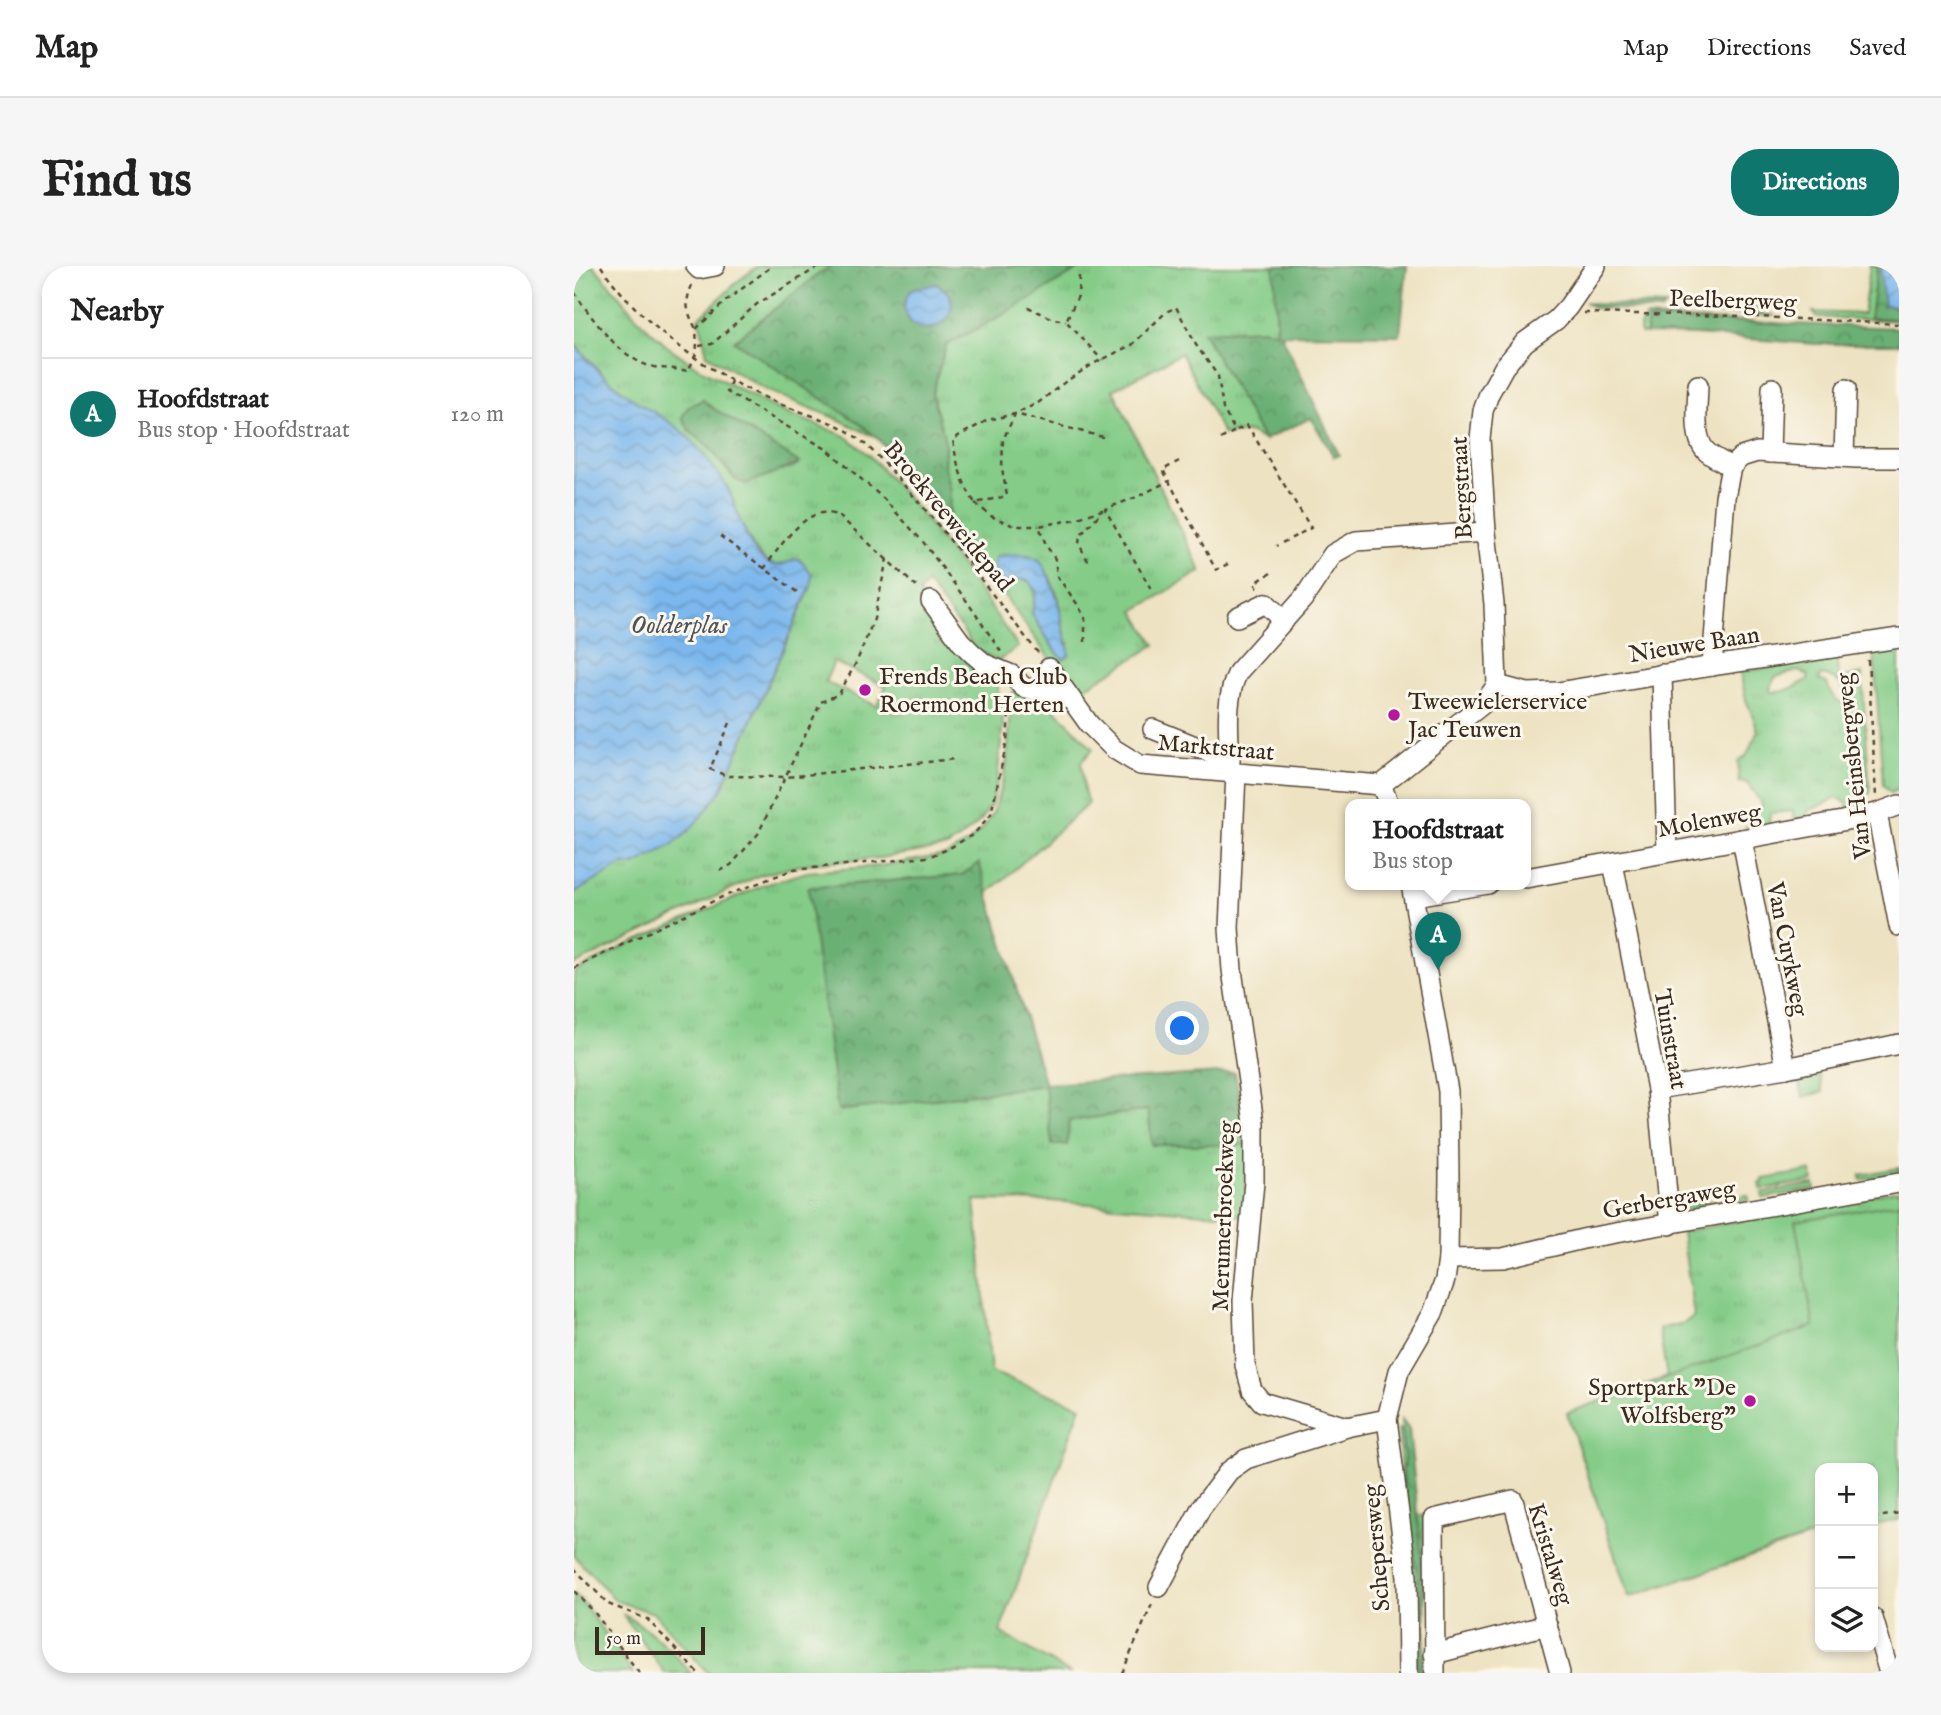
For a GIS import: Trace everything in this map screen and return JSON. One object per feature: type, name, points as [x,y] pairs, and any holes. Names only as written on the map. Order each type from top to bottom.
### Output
[{"type":"street","name":"Bergstraat","points":[[1497,685],[1494,604],[1480,439],[1483,411],[1504,368],[1525,342],[1556,320],[1568,307],[1596,266]]},
{"type":"street","points":[[1698,385],[1700,442],[1706,451],[1731,467]]},
{"type":"street","points":[[1770,453],[1772,388]]},
{"type":"street","points":[[1844,457],[1846,389]]},
{"type":"street","points":[[1712,666],[1725,497],[1731,467],[1741,457],[1757,453],[1899,458]]},
{"type":"street","name":"Merumerbroekweg","points":[[1347,1427],[1262,1402],[1252,1390],[1245,1365],[1243,1301],[1254,1182],[1254,1123],[1232,970],[1229,928],[1232,768],[1230,702],[1238,672],[1303,599],[1333,554],[1356,541],[1486,532]]},
{"type":"street","points":[[931,601],[972,653],[985,664],[1012,675],[1023,687],[1069,698]]},
{"type":"street","points":[[1237,617],[1266,603],[1284,621]]},
{"type":"street","name":"Nieuwe Baan","points":[[1497,685],[1527,693],[1558,692],[1899,638]]},
{"type":"street","name":"Marktstraat","points":[[1049,668],[1089,724],[1114,749],[1140,765],[1232,768],[1381,785]]},
{"type":"street","points":[[1662,674],[1667,852]]},
{"type":"street","points":[[1387,799],[1381,785],[1484,703],[1497,685]]},
{"type":"street","points":[[1153,729],[1232,768]]},
{"type":"street","name":"Molenweg","points":[[1531,877],[1877,813],[1899,805]]},
{"type":"street","name":"Van Heinsbergweg","points":[[1877,813],[1899,926]]},
{"type":"street","name":"Van Cuykweg","points":[[1742,839],[1786,1068]]},
{"type":"street","name":"Tuinstraat","points":[[1613,863],[1657,1090],[1670,1225]]},
{"type":"street","points":[[1387,1419],[1399,1371],[1433,1313],[1445,1280],[1448,1259],[1448,1091],[1412,890]]},
{"type":"street","points":[[1657,1090],[1786,1068],[1899,1044]]},
{"type":"street","name":"Gerbergaweg","points":[[1448,1259],[1503,1258],[1587,1238],[1899,1183]]},
{"type":"street","name":"Merumerbroekweg","points":[[1159,1587],[1201,1508],[1229,1471],[1246,1459],[1347,1427],[1387,1419]]},
{"type":"street","name":"Schepersweg","points":[[1387,1419],[1407,1576],[1408,1673]]},
{"type":"street","name":"Kristalweg","points":[[1547,1625],[1435,1663],[1434,1519],[1513,1500],[1547,1625],[1560,1673]]},
{"type":"street","points":[[1878,1635],[1889,1673]]},
{"type":"path","name":"Broekveeweidepad","points":[[601,266],[613,284],[664,335],[696,359],[731,381],[779,404],[847,430],[877,455],[925,509],[1049,668]]},
{"type":"path","points":[[696,329],[727,300],[772,266]]},
{"type":"path","points":[[698,346],[712,345],[757,304],[820,266]]},
{"type":"path","points":[[574,292],[595,323],[618,346],[639,361],[654,367],[687,371],[696,359],[698,346],[696,329],[687,310],[688,294],[703,267]]},
{"type":"path","points":[[1066,321],[1077,296],[1079,276]]},
{"type":"path","points":[[1028,307],[1053,319],[1066,321],[1102,359]]},
{"type":"path","points":[[1168,481],[1137,497],[1072,520],[1039,526],[1014,526],[991,516],[975,503],[967,491],[957,464],[953,439],[988,420],[1015,414],[1038,403],[1102,359],[1132,345],[1166,312],[1176,307],[1196,345],[1218,376],[1223,409],[1235,430]]},
{"type":"path","name":"Peelbergweg","points":[[1568,307],[1578,313],[1739,316],[1899,324]]},
{"type":"path","points":[[574,968],[722,897],[792,870],[928,857],[974,834],[991,814],[1007,741],[1012,675],[1007,661],[924,543],[884,499],[828,450],[727,392],[731,381]]},
{"type":"path","points":[[1015,414],[1103,438]]},
{"type":"path","points":[[975,503],[1007,496],[1002,468],[1003,440],[1015,414]]},
{"type":"path","points":[[1217,441],[1247,425],[1311,528],[1276,546]]},
{"type":"path","points":[[1179,461],[1163,470],[1168,481],[1216,570],[1230,563]]},
{"type":"path","points":[[1088,561],[1079,544],[1080,536],[1104,509]]},
{"type":"path","points":[[1104,509],[1151,589]]},
{"type":"path","points":[[765,569],[798,524],[822,512],[838,515],[931,601]]},
{"type":"path","points":[[1039,526],[1055,559],[1057,576],[1085,618],[1086,642]]},
{"type":"path","points":[[720,536],[797,592]]},
{"type":"path","points":[[720,871],[732,865],[758,834],[821,702],[839,694],[857,661],[874,619],[887,559]]},
{"type":"path","name":"Van Heinsbergweg","points":[[1867,643],[1877,813]]},
{"type":"path","points":[[730,723],[710,769],[727,776],[786,777],[955,759]]},
{"type":"path","points":[[1878,1517],[1899,1513]]},
{"type":"path","points":[[574,1568],[608,1604],[647,1619],[698,1673]]},
{"type":"path","points":[[1122,1673],[1159,1587]]},
{"type":"path","points":[[574,1591],[595,1613],[639,1673]]},
{"type":"green space","points":[[574,266],[594,266],[639,320],[667,346],[702,370],[779,410],[846,436],[870,456],[919,511],[972,580],[1018,647],[998,661],[974,648],[927,583],[919,593],[952,640],[997,684],[1003,722],[997,782],[991,805],[982,819],[962,837],[947,847],[880,858],[806,864],[760,875],[574,965],[574,893],[624,864],[681,837],[704,813],[721,790],[811,586],[794,559],[784,565],[765,561],[754,548],[740,521],[727,486],[634,400],[609,381],[574,344]],"holes":[[[703,400],[711,407],[800,463],[745,483],[735,480],[709,447],[690,431]],[[834,662],[886,686],[877,706],[825,682]]]},
{"type":"green space","points":[[758,266],[832,266],[735,341],[859,423],[877,438],[766,390],[707,355],[699,318]]},
{"type":"green space","points":[[832,266],[1084,266],[946,345],[932,394],[945,442],[944,466],[950,490],[949,522],[877,438],[859,423],[734,341]],"holes":[[[936,284],[947,293],[951,306],[935,327],[930,330],[918,327],[910,321]]]},
{"type":"green space","points":[[1084,266],[1274,266],[1277,333],[1203,332],[1264,440],[1249,432],[1224,435],[1181,353],[1113,390],[1201,571],[1134,611],[1155,645],[1075,694],[949,522],[950,490],[944,466],[945,442],[932,394],[946,345]],"holes":[[[1049,575],[1059,599],[1064,633],[1069,645],[1063,659],[1032,614],[1035,597],[1032,586],[1029,581],[1019,579]]]},
{"type":"green space","points":[[1274,266],[1407,266],[1400,335],[1281,334],[1339,455],[1334,457],[1311,418],[1264,440],[1203,332],[1263,329],[1277,333]]},
{"type":"green space","points":[[1870,266],[1877,266],[1870,318],[1899,321],[1817,317],[1813,312],[1863,314]]},
{"type":"green space","points":[[1877,266],[1899,266],[1883,297],[1887,304],[1894,307],[1895,305],[1899,309],[1899,319],[1870,318]]},
{"type":"green space","points":[[1584,302],[1666,306],[1660,311],[1594,308]]},
{"type":"green space","points":[[1686,307],[1763,309],[1764,315],[1774,316],[1693,312]]},
{"type":"green space","points":[[1646,317],[1780,324],[1649,320],[1646,334],[1640,334],[1640,326]]},
{"type":"green space","points":[[1648,320],[1899,328],[1899,344],[1815,344],[1646,334]]},
{"type":"green space","points":[[703,400],[800,463],[745,484],[736,480],[709,447],[690,431],[682,417],[689,406]]},
{"type":"green space","points":[[1899,649],[1899,789],[1890,793],[1883,785],[1874,653]]},
{"type":"green space","points":[[1836,657],[1839,678],[1862,674],[1870,793],[1862,802],[1849,808],[1844,801],[1837,798],[1808,811],[1806,817],[1794,819],[1793,811],[1771,813],[1770,823],[1746,827],[1762,804],[1747,783],[1739,782],[1738,761],[1747,755],[1758,732],[1746,700],[1740,672]],"holes":[[[1798,671],[1808,675],[1808,680],[1785,690],[1771,692],[1775,677]],[[1821,675],[1835,680],[1841,686],[1848,699],[1845,703],[1835,699],[1827,683],[1819,680]]]},
{"type":"green space","points":[[1015,690],[1048,702],[1093,749],[1081,762],[1088,804],[987,894],[979,864],[962,875],[809,888],[838,1111],[1045,1085],[1069,1121],[1149,1110],[1248,1145],[1245,1216],[1051,1201],[975,1200],[991,1372],[1081,1406],[1000,1632],[1070,1673],[708,1673],[654,1613],[616,1601],[574,1556],[574,972],[623,947],[764,885],[807,872],[880,866],[946,855],[969,842],[985,826],[993,813],[1002,784],[1007,759],[1012,695]]},
{"type":"green space","points":[[979,863],[1045,1084],[1235,1072],[1248,1145],[1152,1145],[1148,1110],[1069,1121],[1067,1145],[1052,1145],[1045,1085],[838,1111],[808,888],[962,875]]},
{"type":"green space","points":[[1820,1076],[1823,1092],[1803,1097],[1799,1080]]},
{"type":"green space","points":[[1899,1168],[1899,1173],[1861,1180],[1860,1175]]},
{"type":"green space","points":[[1811,1171],[1813,1181],[1761,1189],[1760,1183],[1763,1183],[1763,1179]]},
{"type":"green space","points":[[1814,1184],[1815,1189],[1763,1198],[1762,1193]]},
{"type":"green space","name":"Sportpark \"De Wolfsberg\"","points":[[1899,1190],[1899,1279],[1800,1369],[1815,1492],[1815,1535],[1629,1597],[1567,1413],[1667,1377],[1659,1329],[1684,1323],[1694,1316],[1682,1232]]},
{"type":"green space","points":[[1677,1195],[1684,1204],[1748,1195],[1749,1200],[1689,1211],[1680,1206]]},
{"type":"green space","name":"Sportpark \"De Wolfsberg\"","points":[[1899,1203],[1899,1520],[1878,1524],[1878,1463],[1815,1463],[1815,1535],[1629,1597],[1567,1413],[1814,1326],[1795,1221]]},
{"type":"green space","points":[[1401,1419],[1409,1429],[1420,1536],[1424,1608],[1422,1673],[1418,1673],[1418,1579],[1402,1467],[1405,1466]]},
{"type":"green space","points":[[1398,1429],[1401,1429],[1405,1467],[1402,1467],[1418,1579],[1418,1673],[1416,1673]]},
{"type":"green space","points":[[1427,1515],[1423,1518],[1426,1619],[1422,1673],[1424,1608],[1418,1516]]},
{"type":"green space","points":[[574,1594],[581,1600],[633,1673],[574,1673]]},
{"type":"green space","points":[[622,1614],[660,1640],[691,1673],[665,1673]]},
{"type":"water","points":[[1883,266],[1899,266],[1899,307],[1884,305],[1880,272]]},
{"type":"water","points":[[936,284],[948,293],[952,302],[950,312],[944,321],[935,327],[925,329],[915,326],[905,313],[907,296],[911,290]]},
{"type":"water","name":"Oolderplas","points":[[574,344],[617,387],[673,424],[694,442],[724,482],[750,543],[765,561],[778,565],[799,559],[812,574],[811,586],[721,790],[712,803],[687,833],[669,846],[632,866],[624,864],[574,893]]},
{"type":"water","points":[[1012,554],[1034,557],[1045,569],[1057,598],[1068,646],[1069,655],[1063,659],[1032,614],[1036,593],[1029,581],[1019,579],[1012,583],[1002,582],[993,573],[995,557]]},
{"type":"place","name":"Frends Beach Club Roermond Herten","points":[[865,690]]},
{"type":"place","name":"Tweewielerservice Jac Teuwen","points":[[1394,715]]},
{"type":"place","name":"Hoofdstraat","points":[[1438,970]]},
{"type":"place","name":"Sportpark \"De Wolfsberg\"","points":[[1750,1401]]}]
